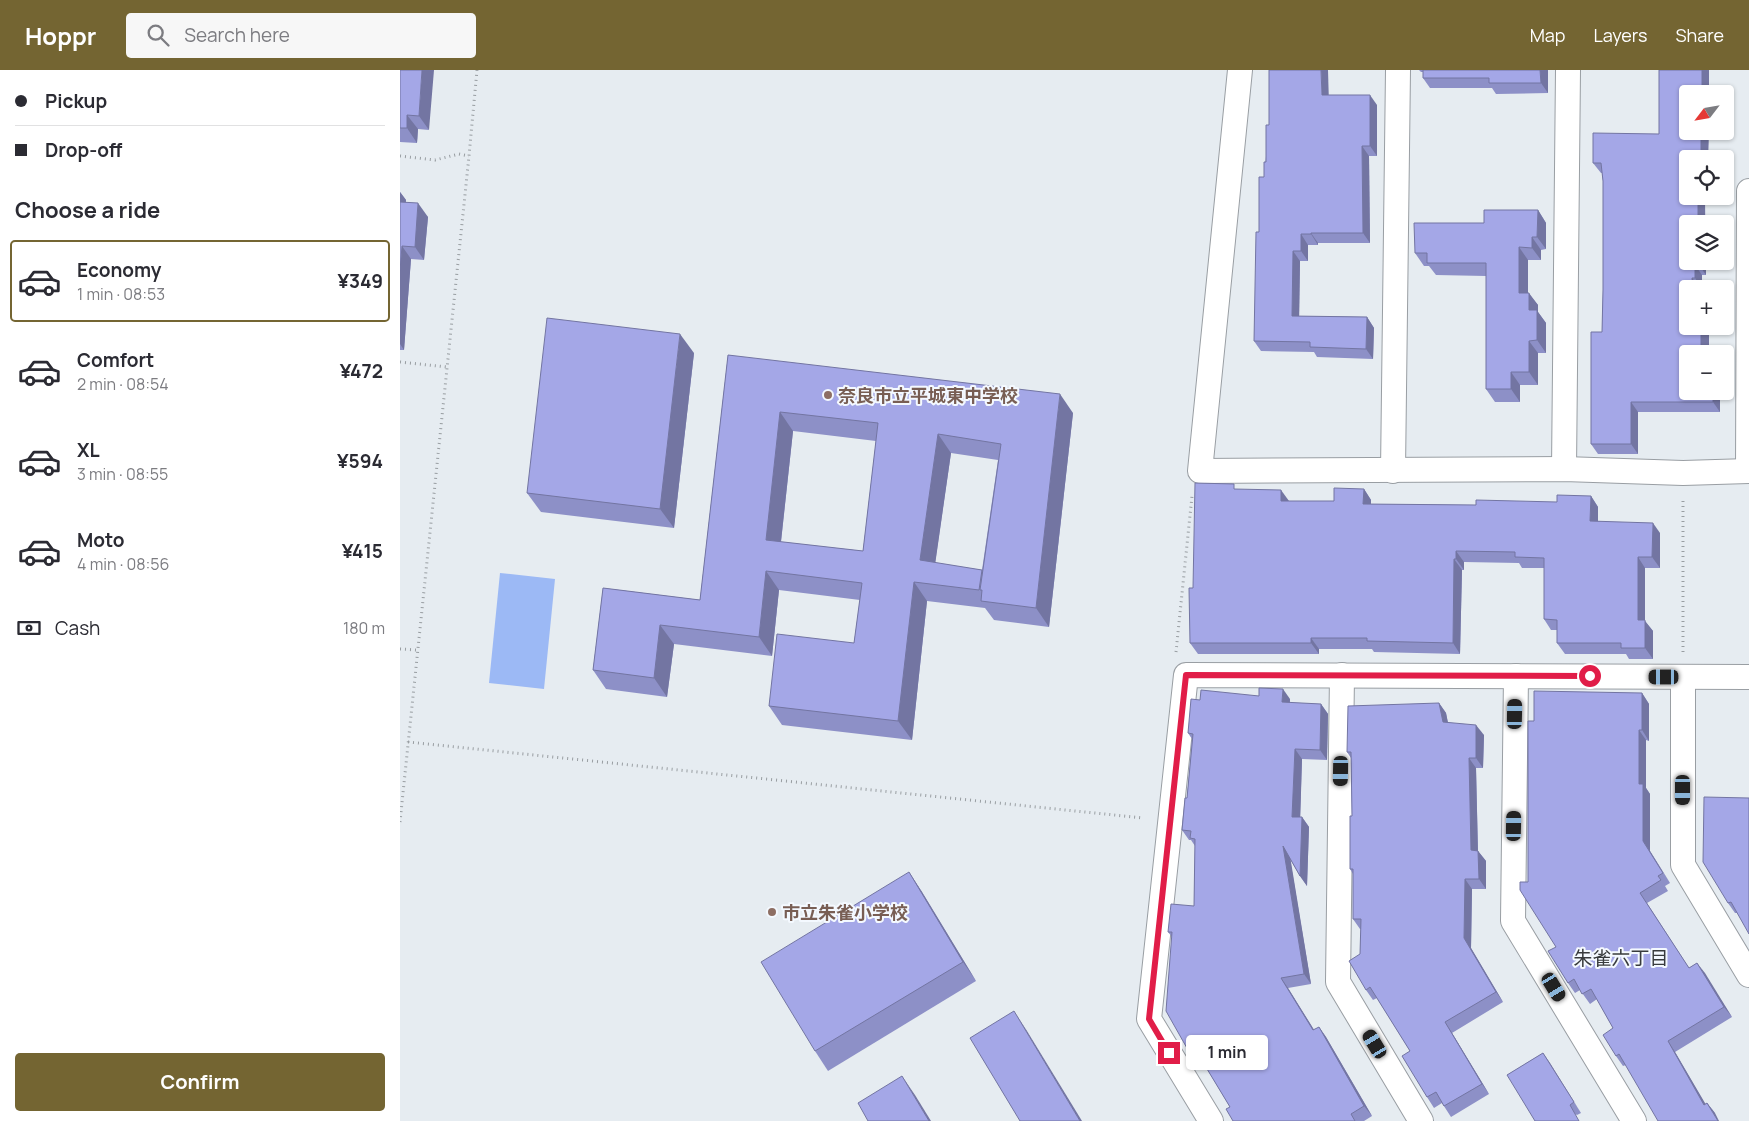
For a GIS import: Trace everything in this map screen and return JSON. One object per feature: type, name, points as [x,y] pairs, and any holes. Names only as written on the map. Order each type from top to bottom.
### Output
[{"type":"street","points":[[1240,70],[1200,471],[1564,469],[1683,473],[1749,471],[1749,191]]},
{"type":"street","points":[[1393,471],[1398,70]]},
{"type":"street","points":[[1564,469],[1568,70]]},
{"type":"street","points":[[1211,1121],[1149,1019],[1186,675],[1749,677]]},
{"type":"street","points":[[1342,676],[1338,982],[1421,1121]]},
{"type":"street","points":[[1516,676],[1513,921],[1634,1121]]},
{"type":"street","points":[[1683,677],[1683,865],[1749,975]]},
{"type":"path","points":[[400,822],[469,156],[476,70]]},
{"type":"path","points":[[400,156],[435,160],[459,154],[469,156]]},
{"type":"path","points":[[400,362],[447,367]]},
{"type":"path","points":[[1186,675],[1176,655],[1193,485],[1200,471]]},
{"type":"path","points":[[1683,473],[1683,677]]},
{"type":"path","points":[[400,648],[417,650]]},
{"type":"path","points":[[408,742],[1169,821]]},
{"type":"water","points":[[500,573],[555,579],[544,689],[489,683]]},
{"type":"building","points":[[400,70],[422,70],[419,116],[407,115],[407,128],[400,128]]},
{"type":"building","points":[[1269,70],[1321,70],[1322,95],[1370,95],[1370,146],[1362,146],[1363,233],[1301,234],[1301,251],[1293,251],[1292,316],[1367,317],[1366,349],[1310,347],[1310,342],[1254,341],[1256,232],[1259,232],[1259,177],[1264,177],[1264,162],[1266,162],[1266,125],[1269,125]]},
{"type":"building","points":[[1423,70],[1540,70],[1541,83],[1489,83],[1489,78],[1423,78]]},
{"type":"building","points":[[1659,70],[1702,70],[1702,85],[1679,85],[1679,140],[1701,140],[1701,150],[1679,150],[1679,205],[1698,205],[1698,215],[1679,215],[1679,270],[1695,270],[1695,278],[1692,278],[1692,280],[1679,280],[1679,335],[1701,335],[1701,345],[1679,345],[1679,400],[1713,400],[1713,402],[1631,402],[1631,444],[1591,444],[1591,332],[1602,332],[1603,290],[1603,181],[1601,163],[1593,163],[1593,133],[1659,134]]},
{"type":"building","points":[[400,202],[418,203],[415,247],[402,246],[400,271]]},
{"type":"building","points":[[1484,210],[1538,210],[1537,237],[1532,237],[1532,248],[1519,247],[1519,293],[1529,293],[1529,310],[1537,310],[1537,340],[1529,341],[1529,372],[1511,372],[1511,389],[1486,389],[1486,263],[1427,263],[1427,253],[1415,253],[1414,223],[1484,223]]},
{"type":"building","points":[[547,318],[680,334],[660,509],[527,493]]},
{"type":"building","points":[[728,355],[1060,394],[1036,608],[981,601],[982,590],[980,590],[1001,444],[938,434],[920,560],[982,570],[979,590],[914,582],[898,721],[769,706],[777,634],[854,643],[862,583],[766,571],[759,637],[660,625],[654,678],[593,670],[603,588],[700,600]],"holes":[[[780,412],[878,423],[863,551],[766,540]]]},
{"type":"building","points":[[1195,483],[1234,484],[1234,489],[1281,490],[1281,501],[1334,501],[1334,488],[1364,489],[1363,504],[1476,505],[1476,500],[1557,502],[1557,495],[1591,496],[1590,521],[1653,523],[1652,557],[1638,557],[1638,620],[1645,620],[1645,648],[1621,648],[1621,643],[1557,643],[1557,620],[1544,619],[1544,558],[1515,557],[1515,552],[1456,551],[1456,559],[1454,559],[1453,643],[1367,641],[1367,638],[1311,638],[1311,643],[1190,643],[1189,588],[1193,588]]},
{"type":"building","points":[[1259,688],[1283,689],[1282,702],[1321,704],[1320,750],[1295,749],[1292,817],[1302,817],[1300,876],[1283,846],[1304,974],[1281,978],[1313,1030],[1319,1027],[1364,1106],[1351,1114],[1355,1121],[1233,1121],[1226,1109],[1230,1107],[1198,1054],[1192,1057],[1166,1011],[1172,932],[1168,932],[1171,904],[1194,906],[1195,839],[1190,838],[1191,831],[1182,830],[1193,734],[1188,733],[1191,699],[1200,700],[1201,690],[1259,696]]},
{"type":"building","points":[[1534,691],[1642,693],[1642,730],[1639,730],[1639,784],[1643,784],[1643,841],[1663,873],[1658,876],[1661,880],[1640,893],[1689,968],[1697,963],[1724,1007],[1668,1041],[1704,1105],[1707,1103],[1718,1121],[1658,1121],[1619,1054],[1616,1056],[1603,1035],[1613,1028],[1591,989],[1582,994],[1574,979],[1568,983],[1548,951],[1556,947],[1520,890],[1520,882],[1528,882],[1528,721],[1534,721]]},
{"type":"building","points":[[1439,703],[1443,722],[1476,725],[1476,758],[1469,758],[1471,850],[1478,851],[1479,879],[1465,879],[1464,938],[1496,992],[1445,1022],[1482,1084],[1444,1106],[1436,1092],[1427,1097],[1402,1056],[1410,1051],[1370,987],[1366,990],[1349,961],[1360,954],[1361,919],[1353,919],[1353,869],[1350,869],[1350,816],[1352,816],[1351,752],[1347,752],[1348,706]]},
{"type":"building","points":[[1704,797],[1749,798],[1749,934],[1731,902],[1728,903],[1703,862]]},
{"type":"building","points":[[909,872],[963,962],[815,1051],[761,962]]},
{"type":"building","points":[[1014,1011],[1080,1121],[1020,1121],[970,1038]]},
{"type":"building","points":[[1543,1053],[1574,1102],[1570,1105],[1579,1121],[1535,1121],[1507,1075]]},
{"type":"building","points":[[902,1076],[929,1121],[868,1121],[858,1103]]},
{"type":"place","name":"奈良市立平城東中学校","points":[[828,395]]},
{"type":"place","name":"市立朱雀小学校","points":[[772,912]]},
{"type":"district","name":"朱雀六丁目","points":[[1621,958]]},
{"type":"route","points":[[1169,1053],[1149,1019],[1186,675],[1590,676]]}]
